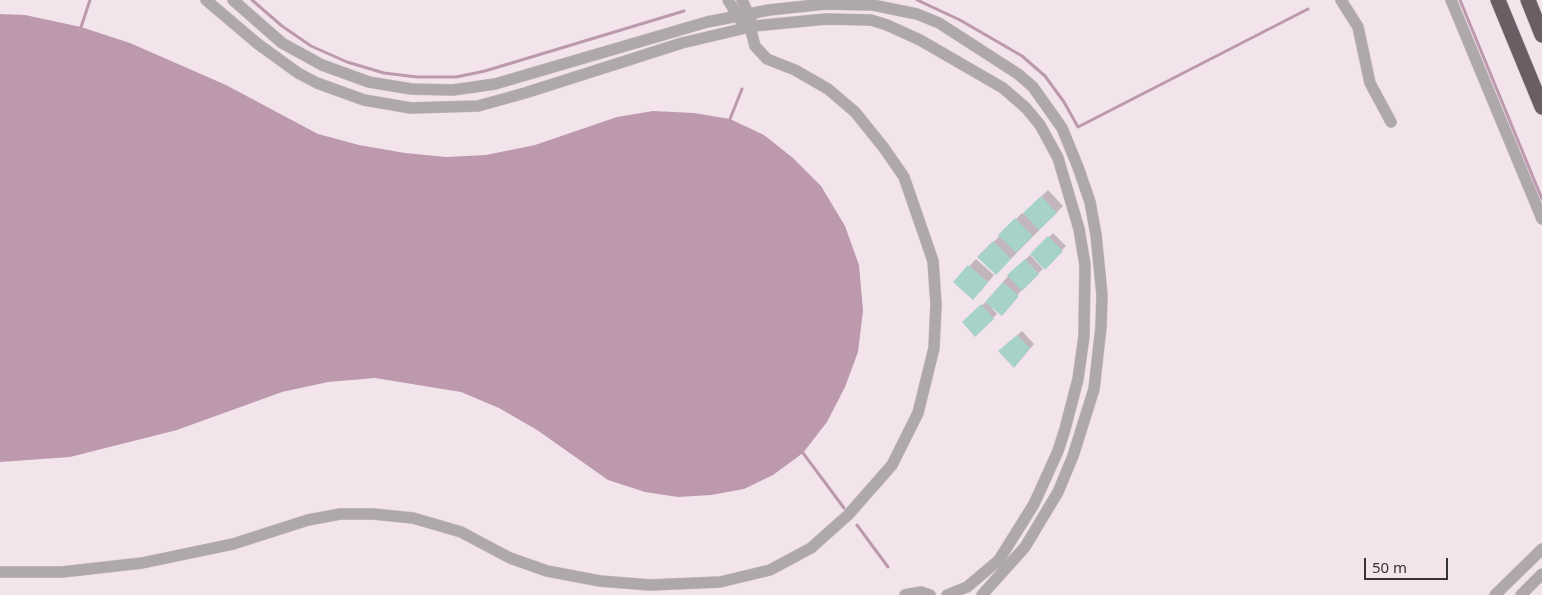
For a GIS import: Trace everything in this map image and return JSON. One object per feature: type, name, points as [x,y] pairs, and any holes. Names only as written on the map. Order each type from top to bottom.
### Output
[{"type":"highway","points":[[1498,0],[1542,108]]},
{"type":"highway","points":[[1528,0],[1542,35]]},
{"type":"street","points":[[206,0],[258,44],[298,73],[332,89],[364,100],[412,108],[456,108],[499,101],[682,43],[749,27],[851,18],[871,20],[888,25],[920,40],[1003,88],[1026,108],[1040,125],[1058,158],[1079,229],[1085,265],[1084,336],[1076,387],[1058,452],[1034,504],[999,560],[978,579],[947,595]]},
{"type":"street","points":[[233,0],[282,43],[322,65],[369,82],[433,90],[495,84],[678,29],[743,14],[799,6],[852,4],[895,9],[917,14],[939,24],[999,60],[1033,87],[1062,128],[1090,202],[1095,227],[1102,296],[1101,327],[1094,389],[1081,434],[1058,492],[1025,547],[982,595]]},
{"type":"street","points":[[728,0],[743,14]]},
{"type":"street","points":[[0,572],[62,572],[142,563],[233,544],[308,520],[340,514],[372,514],[413,518],[462,532],[510,558],[548,571],[600,580],[692,590],[770,570],[811,548],[848,515],[892,464],[918,413],[934,348],[936,304],[933,261],[904,177],[884,148],[855,112],[828,89],[795,70],[767,59],[755,46],[743,14],[742,0]]},
{"type":"street","points":[[1340,0],[1358,27],[1370,83],[1391,122]]},
{"type":"street","points":[[1451,0],[1542,218]]},
{"type":"street","points":[[1495,595],[1542,549]]},
{"type":"street","points":[[1521,595],[1542,574]]},
{"type":"street","points":[[905,595],[921,592],[936,595]]},
{"type":"shaded area","points":[[0,14],[25,15],[81,27],[130,43],[226,85],[318,134],[359,145],[405,153],[446,157],[486,155],[535,145],[617,117],[653,111],[694,113],[730,119],[764,135],[793,158],[821,186],[845,226],[859,265],[863,311],[858,352],[845,387],[827,422],[803,453],[773,475],[744,489],[711,495],[678,497],[645,492],[608,480],[537,430],[499,408],[461,392],[375,378],[328,382],[282,392],[177,430],[70,457],[0,462]]},
{"type":"building","points":[[1041,196],[1057,213],[1039,230],[1023,213]]},
{"type":"building","points":[[1015,218],[1033,236],[1016,253],[998,235]]},
{"type":"building","points":[[1048,236],[1063,251],[1045,270],[1030,254]]},
{"type":"building","points":[[993,241],[1011,259],[996,275],[977,257]]},
{"type":"building","points":[[1025,259],[1039,274],[1022,291],[1007,275]]},
{"type":"building","points":[[968,265],[988,282],[973,300],[953,282]]},
{"type":"building","points":[[1003,282],[1019,296],[1002,316],[985,302]]},
{"type":"building","points":[[981,304],[994,319],[975,337],[962,322]]},
{"type":"building","points":[[1017,335],[1030,348],[1014,368],[998,351]]},
{"type":"waterway","points":[[81,27],[90,0]]},
{"type":"waterway","points":[[252,0],[282,26],[311,46],[347,62],[384,73],[417,77],[456,77],[485,71],[684,11]]},
{"type":"waterway","points":[[917,0],[960,20],[1022,56],[1045,76],[1064,102],[1078,127],[1308,9]]},
{"type":"waterway","points":[[1460,0],[1542,199]]},
{"type":"waterway","points":[[730,119],[742,89]]},
{"type":"waterway","points":[[803,453],[844,508]]},
{"type":"waterway","points":[[857,525],[888,567]]}]
